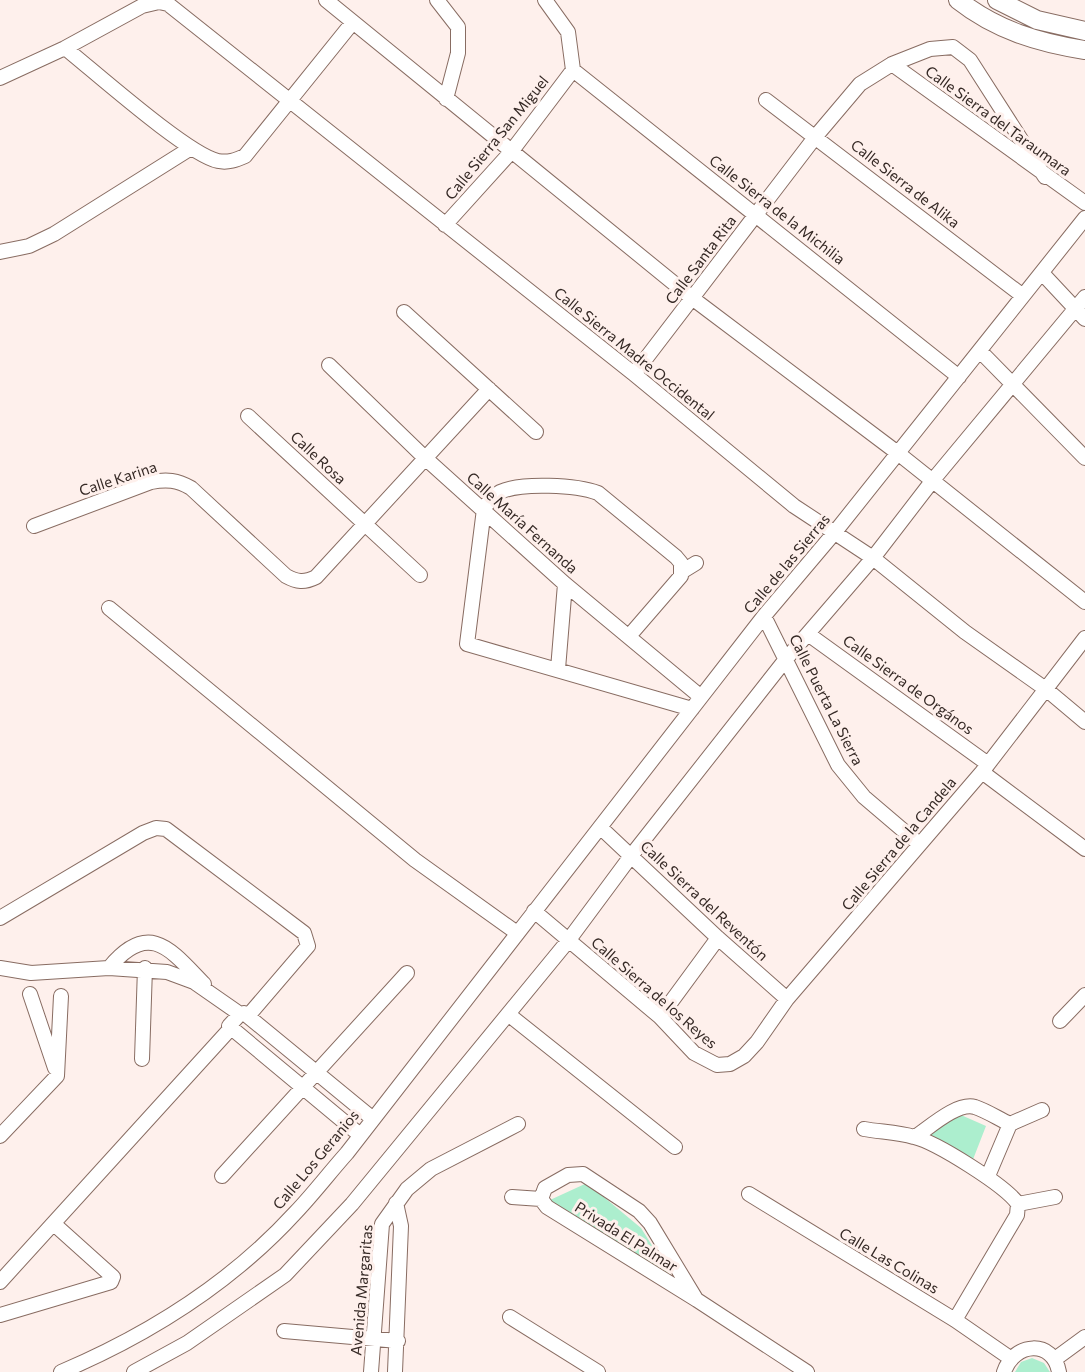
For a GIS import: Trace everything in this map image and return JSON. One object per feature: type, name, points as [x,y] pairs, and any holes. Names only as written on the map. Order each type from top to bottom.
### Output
[{"type":"street","points":[[326,0],[692,298],[933,480],[1085,602]]},
{"type":"street","points":[[436,0],[458,27],[458,53],[446,99]]},
{"type":"street","points":[[545,0],[568,32],[573,70]]},
{"type":"street","points":[[958,0],[1008,31],[1052,45],[1085,50]]},
{"type":"street","points":[[997,0],[1036,20],[1085,31]]},
{"type":"street","name":"Calle Sierra Madre Occidental","points":[[65,48],[142,6],[159,2],[168,4],[634,374],[794,506],[873,558],[965,632],[1047,690],[1085,722]]},
{"type":"street","points":[[0,78],[65,48],[191,148],[219,161],[233,161],[245,156],[353,22]]},
{"type":"street","name":"Calle Santa Rita","points":[[634,374],[816,136],[860,84],[892,64],[942,47],[952,47],[962,52],[970,60],[1045,177]]},
{"type":"street","name":"Calle Sierra del Taraumara","points":[[892,64],[1045,177],[1085,203]]},
{"type":"street","name":"Calle Sierra San Miguel","points":[[445,225],[511,152],[573,70]]},
{"type":"street","name":"Calle Sierra de la Michilia","points":[[573,70],[959,376]]},
{"type":"street","name":"Calle Sierra de Alika","points":[[766,100],[1023,296]]},
{"type":"street","points":[[0,252],[28,246],[54,234],[191,148]]},
{"type":"street","name":"Calle de las Sierras","points":[[517,933],[764,616],[899,454],[1085,218]]},
{"type":"street","points":[[1042,273],[1080,314]]},
{"type":"street","points":[[134,1372],[186,1343],[285,1275],[352,1204],[568,942],[631,856],[786,659],[873,558],[933,480],[1012,384],[1080,314],[1085,297]]},
{"type":"street","points":[[404,312],[536,432]]},
{"type":"street","points":[[980,351],[1085,458]]},
{"type":"street","name":"Calle María Fernanda","points":[[329,365],[424,457],[565,584],[630,635],[701,697]]},
{"type":"street","points":[[365,525],[424,457],[489,389]]},
{"type":"street","name":"Calle Rosa","points":[[248,416],[420,575]]},
{"type":"street","name":"Calle Karina","points":[[34,526],[151,482],[179,481],[191,488],[285,576],[305,582],[316,577],[365,525]]},
{"type":"street","points":[[683,571],[676,557],[598,493],[585,488],[512,488],[490,499],[484,509],[466,651],[558,669],[693,709]]},
{"type":"street","points":[[630,635],[683,571],[696,563]]},
{"type":"street","points":[[558,669],[565,584]]},
{"type":"street","points":[[108,608],[416,860],[517,933]]},
{"type":"street","name":"Calle Puerta La Sierra","points":[[764,616],[838,765],[851,784],[918,843]]},
{"type":"street","name":"Calle Sierra de Orgános","points":[[808,634],[985,768],[1085,849]]},
{"type":"street","name":"Calle Sierra de la Candela","points":[[730,1064],[744,1056],[787,999],[918,843],[985,768],[1085,638]]},
{"type":"street","name":"Calle Sierra del Reventón","points":[[600,827],[718,938],[787,999]]},
{"type":"street","points":[[0,918],[142,833],[156,828],[166,829],[304,933],[308,946],[244,1015],[229,1026],[231,1028],[0,1282]]},
{"type":"street","name":"Calle Sierra de los Reyes","points":[[534,911],[568,942],[660,1017],[694,1053],[717,1065],[730,1064]]},
{"type":"street","name":"Calle Los Geranios","points":[[61,1372],[99,1356],[171,1316],[239,1265],[295,1213],[360,1135],[517,933]]},
{"type":"street","points":[[660,1017],[718,938]]},
{"type":"street","points":[[109,968],[119,955],[131,947],[144,942],[155,942],[170,950],[215,995]]},
{"type":"street","points":[[0,968],[31,973],[145,968],[180,975],[244,1015],[317,1071],[372,1119]]},
{"type":"street","points":[[142,1059],[145,968]]},
{"type":"street","points":[[222,1176],[407,973]]},
{"type":"street","points":[[30,994],[57,1076]]},
{"type":"street","points":[[1060,1021],[1085,995]]},
{"type":"street","points":[[0,1136],[57,1076],[61,996]]},
{"type":"street","points":[[508,1014],[675,1147]]},
{"type":"street","points":[[231,1028],[360,1135]]},
{"type":"street","points":[[915,1137],[956,1110],[968,1106],[975,1107],[1010,1124]]},
{"type":"street","points":[[988,1176],[1010,1124],[1042,1110]]},
{"type":"street","name":"Avenida Margaritas","points":[[371,1372],[382,1224],[407,1189],[431,1169],[518,1124]]},
{"type":"street","points":[[864,1129],[915,1137],[988,1176],[1013,1196],[1018,1204],[1017,1215],[955,1320]]},
{"type":"street","name":"Privada El Palmar","points":[[697,1300],[650,1223],[639,1210],[583,1174],[568,1175],[545,1188],[541,1199],[547,1207],[697,1300],[807,1372]]},
{"type":"street","name":"Calle Las Colinas","points":[[749,1194],[955,1320],[1010,1358]]},
{"type":"street","points":[[512,1197],[541,1199]]},
{"type":"street","points":[[1018,1204],[1055,1197]]},
{"type":"street","points":[[395,1372],[401,1226],[396,1203]]},
{"type":"street","points":[[0,1315],[111,1282],[113,1277],[54,1224]]},
{"type":"street","points":[[510,1317],[598,1372]]},
{"type":"street","points":[[284,1330],[398,1341]]},
{"type":"street","points":[[1004,1372],[1010,1358],[1026,1349],[1036,1348],[1045,1351],[1057,1366],[1085,1337]]},
{"type":"green space","points":[[961,1115],[986,1126],[972,1162],[927,1135]]},
{"type":"green space","points":[[587,1183],[641,1228],[672,1277],[550,1200]]},
{"type":"green space","points":[[1032,1358],[1044,1363],[1050,1372],[1015,1372],[1021,1362]]}]
